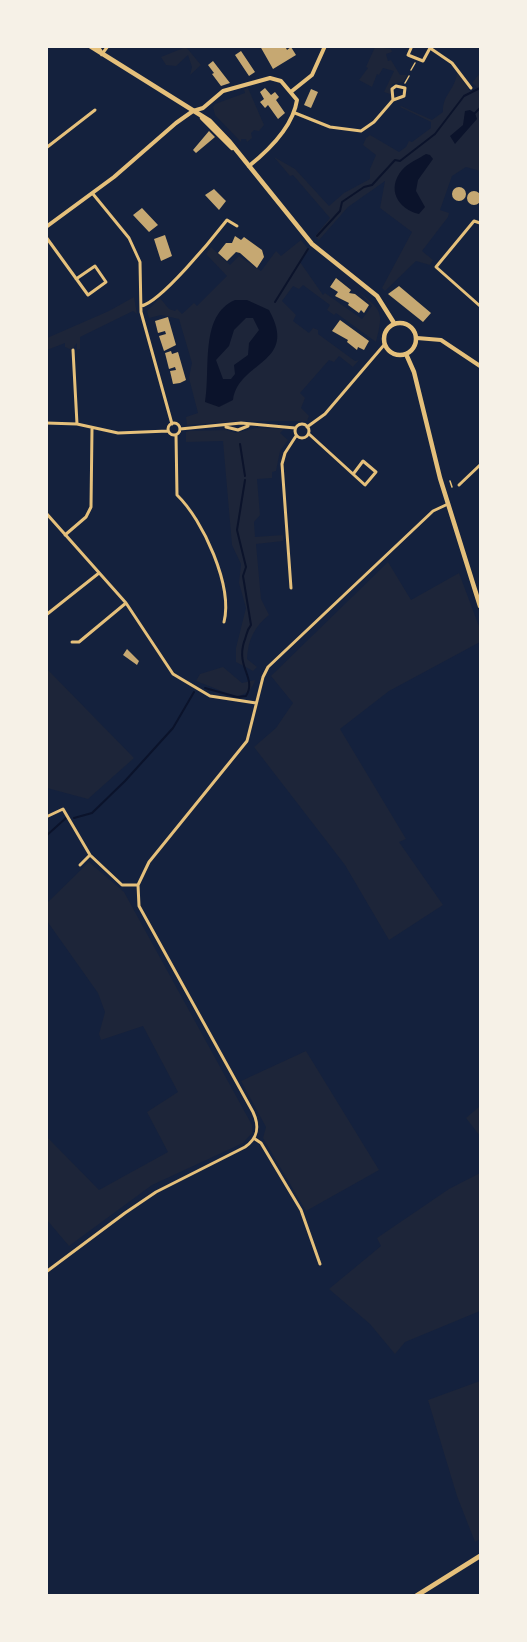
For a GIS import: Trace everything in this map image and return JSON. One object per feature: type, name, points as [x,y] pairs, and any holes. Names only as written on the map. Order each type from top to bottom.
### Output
[{"type":"main road","points":[[90,46],[202,118],[206,118],[235,149],[312,244],[377,296],[394,323]]},
{"type":"main road","points":[[97,46],[102,54]]},
{"type":"main road","points":[[394,323],[406,323],[412,327],[417,338],[412,351],[406,354],[394,354],[384,345],[385,333],[394,323]]},
{"type":"main road","points":[[406,354],[414,372],[448,504],[480,606]]},
{"type":"main road","points":[[416,1596],[480,1556]]},
{"type":"street","points":[[102,54],[108,46]]},
{"type":"street","points":[[292,91],[312,75],[325,46]]},
{"type":"street","points":[[412,46],[408,55],[423,61],[430,47],[452,63],[471,88]]},
{"type":"street","points":[[46,227],[93,194],[193,111],[203,108],[224,91],[270,78],[280,81],[292,91],[297,100],[295,113],[274,142],[249,166]]},
{"type":"street","points":[[295,113],[330,128],[361,131],[374,122],[393,100],[404,96],[406,91],[403,87],[396,86],[392,90],[393,100]]},
{"type":"street","points":[[46,148],[95,110]]},
{"type":"street","points":[[93,194],[120,226],[140,262],[141,306],[172,424],[180,429],[224,427],[238,423],[277,424],[296,428]]},
{"type":"street","points":[[141,306],[153,301],[206,247],[227,220],[237,226]]},
{"type":"street","points":[[480,224],[474,220],[436,267],[480,306]]},
{"type":"street","points":[[46,237],[76,279],[88,295],[106,282],[95,266],[76,279]]},
{"type":"street","points":[[417,338],[441,340],[480,366]]},
{"type":"street","points":[[308,427],[325,414],[384,345]]},
{"type":"street","points":[[73,350],[77,424]]},
{"type":"street","points":[[46,423],[77,424],[118,433],[168,431],[176,435]]},
{"type":"street","points":[[168,431],[172,424]]},
{"type":"street","points":[[296,428],[301,424],[308,427]]},
{"type":"street","points":[[224,427],[238,430],[250,425]]},
{"type":"street","points":[[308,427],[309,434],[365,485],[376,472],[363,461],[354,473]]},
{"type":"street","points":[[291,588],[282,464],[285,453],[296,436],[296,428]]},
{"type":"street","points":[[65,535],[86,517],[91,507],[92,429]]},
{"type":"street","points":[[180,429],[176,435],[177,495],[188,507],[218,565],[226,597],[224,622]]},
{"type":"street","points":[[296,436],[303,438],[309,434]]},
{"type":"street","points":[[459,484],[480,465]]},
{"type":"street","points":[[46,1272],[156,1192],[245,1147],[254,1139],[258,1123],[254,1112],[139,906],[138,885],[149,862],[243,748],[253,725],[264,675],[285,649],[434,511],[448,504]]},
{"type":"street","points":[[46,513],[126,603],[173,674],[210,696],[256,703]]},
{"type":"street","points":[[46,615],[99,573]]},
{"type":"street","points":[[72,642],[79,642],[126,603]]},
{"type":"street","points":[[46,817],[63,809],[90,855],[122,885],[138,885]]},
{"type":"street","points":[[80,865],[90,855]]},
{"type":"street","points":[[254,1139],[261,1143],[300,1210],[320,1264]]},
{"type":"path","points":[[411,70],[417,59]]},
{"type":"path","points":[[403,87],[408,76]]},
{"type":"path","points":[[450,481],[452,488]]},
{"type":"shaded area","points":[[186,47],[201,65],[190,75],[192,67],[188,55],[176,66],[166,65],[161,57]]},
{"type":"shaded area","points":[[375,47],[391,49],[392,52],[386,54],[388,61],[391,60],[400,75],[407,75],[403,82],[392,84],[390,94],[384,92],[394,71],[383,68],[379,75],[377,74],[372,87],[359,80],[368,68],[366,67]]},
{"type":"shaded area","points":[[457,72],[470,91],[479,89],[472,83],[480,73],[480,171],[466,167],[452,176],[440,210],[449,213],[448,217],[422,251],[433,260],[430,265],[416,261],[385,291],[382,288],[412,232],[380,208],[385,181],[348,207],[319,240],[315,236],[330,218],[293,175],[290,176],[274,157],[295,169],[329,206],[344,193],[370,179],[370,169],[376,155],[363,145],[366,138],[370,135],[399,152],[406,147],[409,141],[412,142],[431,128],[431,122],[400,107],[432,120],[443,112],[443,106]]},
{"type":"shaded area","points":[[248,88],[264,125],[259,131],[254,130],[251,133],[252,138],[247,142],[246,139],[241,139],[241,142],[215,115],[213,107],[215,104],[245,93],[244,89]]},
{"type":"shaded area","points":[[470,110],[475,113],[477,119],[455,144],[450,136],[463,125],[465,111]]},
{"type":"shaded area","points":[[426,154],[433,159],[418,180],[416,191],[425,207],[419,214],[405,208],[400,203],[395,184],[404,168]]},
{"type":"shaded area","points":[[301,240],[309,250],[300,262],[323,295],[325,293],[362,319],[372,306],[357,290],[379,312],[380,324],[376,342],[336,313],[334,315],[327,310],[330,305],[303,285],[299,289],[293,286],[282,301],[296,315],[293,321],[309,333],[313,328],[318,330],[318,334],[355,361],[359,360],[353,367],[339,356],[334,362],[329,360],[300,393],[305,398],[301,408],[309,416],[307,421],[239,421],[187,425],[186,417],[198,413],[189,378],[192,363],[179,319],[161,315],[149,318],[147,311],[160,298],[169,309],[175,311],[177,309],[182,314],[194,303],[197,306],[227,276],[206,254],[211,247],[230,265],[239,256],[261,271],[276,251],[281,256]]},
{"type":"shaded area","points":[[134,297],[137,314],[133,311],[80,337],[80,349],[77,350],[77,343],[72,350],[65,347],[65,343],[47,350],[47,338],[109,311]]},
{"type":"shaded area","points":[[235,300],[247,300],[269,310],[276,328],[277,341],[272,352],[245,377],[233,400],[219,407],[205,402],[211,330],[224,307]],"holes":[[[246,318],[253,318],[259,330],[249,343],[248,355],[234,365],[235,374],[231,379],[223,379],[216,360],[229,346],[234,330]]]},
{"type":"shaded area","points":[[256,428],[284,429],[280,433],[288,440],[280,451],[276,471],[272,472],[272,478],[257,479],[260,515],[254,522],[255,537],[283,535],[283,541],[256,544],[261,599],[269,615],[259,624],[249,646],[247,659],[257,667],[253,671],[236,662],[236,648],[246,608],[239,583],[241,564],[232,545],[223,441],[186,442],[186,432],[226,430],[236,433]]},
{"type":"shaded area","points":[[388,562],[411,600],[459,573],[480,629],[480,642],[389,691],[340,729],[406,839],[399,842],[443,905],[389,940],[345,865],[254,747],[276,728],[293,703],[271,676]]},
{"type":"shaded area","points":[[223,667],[242,683],[255,680],[251,689],[237,697],[196,681],[200,674]]},
{"type":"shaded area","points":[[47,669],[134,758],[88,799],[47,788]]},
{"type":"shaded area","points":[[89,862],[124,892],[252,1125],[252,1133],[243,1143],[152,1185],[69,1246],[47,1220],[47,1137],[99,1190],[168,1152],[147,1112],[178,1092],[143,1026],[101,1040],[99,1034],[105,1012],[98,993],[47,921],[47,903]]},
{"type":"shaded area","points":[[306,1051],[379,1170],[306,1211],[263,1138],[266,1127],[241,1081]]},
{"type":"shaded area","points":[[480,1106],[480,1136],[466,1118]]},
{"type":"shaded area","points":[[480,1173],[480,1311],[405,1342],[395,1354],[370,1324],[329,1289],[381,1246],[377,1238],[449,1189]]},
{"type":"shaded area","points":[[480,1381],[480,1539],[475,1542],[457,1496],[428,1400]]},
{"type":"building","points":[[260,46],[285,46],[287,50],[291,47],[296,55],[273,69]]},
{"type":"building","points":[[241,51],[255,72],[249,76],[235,55]]},
{"type":"building","points":[[213,61],[230,83],[221,86],[208,65]]},
{"type":"building","points":[[265,88],[271,95],[275,92],[279,97],[276,100],[285,113],[278,119],[268,105],[265,108],[260,102],[264,99],[260,92]]},
{"type":"building","points":[[311,89],[318,92],[311,108],[304,105]]},
{"type":"building","points":[[209,131],[215,137],[196,153],[193,150]]},
{"type":"building","points":[[456,187],[462,187],[466,194],[462,201],[456,201],[452,197],[452,191]]},
{"type":"building","points":[[214,189],[226,201],[219,210],[205,195]]},
{"type":"building","points":[[471,191],[477,191],[481,198],[477,205],[471,205],[467,201],[467,195]]},
{"type":"building","points":[[142,208],[158,225],[149,232],[133,215]]},
{"type":"building","points":[[165,235],[172,256],[161,261],[154,239]]},
{"type":"building","points":[[235,236],[241,240],[244,237],[262,250],[264,257],[257,268],[240,253],[236,252],[227,261],[218,253],[226,243],[232,243]]},
{"type":"building","points":[[336,278],[351,290],[349,293],[355,294],[369,305],[364,313],[361,310],[359,313],[348,305],[349,303],[335,296],[338,292],[330,287]]},
{"type":"building","points":[[399,286],[431,313],[423,322],[388,294]]},
{"type":"building","points":[[168,317],[176,345],[164,351],[159,336],[166,334],[165,331],[158,333],[155,321]]},
{"type":"building","points":[[340,320],[369,341],[364,350],[358,347],[357,350],[347,342],[348,340],[332,331]]},
{"type":"building","points":[[171,351],[172,354],[178,352],[186,380],[180,383],[173,384],[170,371],[176,370],[175,367],[169,369],[165,353]]},
{"type":"building","points":[[127,649],[139,661],[137,665],[123,655]]},
{"type":"waterway","points":[[317,236],[340,211],[342,202],[364,187],[372,185],[395,160],[400,161],[435,134],[464,96],[480,88]]},
{"type":"waterway","points":[[475,113],[480,108]]},
{"type":"waterway","points":[[275,302],[308,249]]},
{"type":"waterway","points":[[240,444],[245,476]]},
{"type":"waterway","points":[[205,688],[237,697],[246,696],[249,690],[242,651],[247,631],[251,625],[243,576],[246,567],[237,530],[245,480]]},
{"type":"waterway","points":[[74,818],[92,813],[125,781],[173,728],[194,692]]},
{"type":"waterway","points":[[46,836],[66,818]]}]
